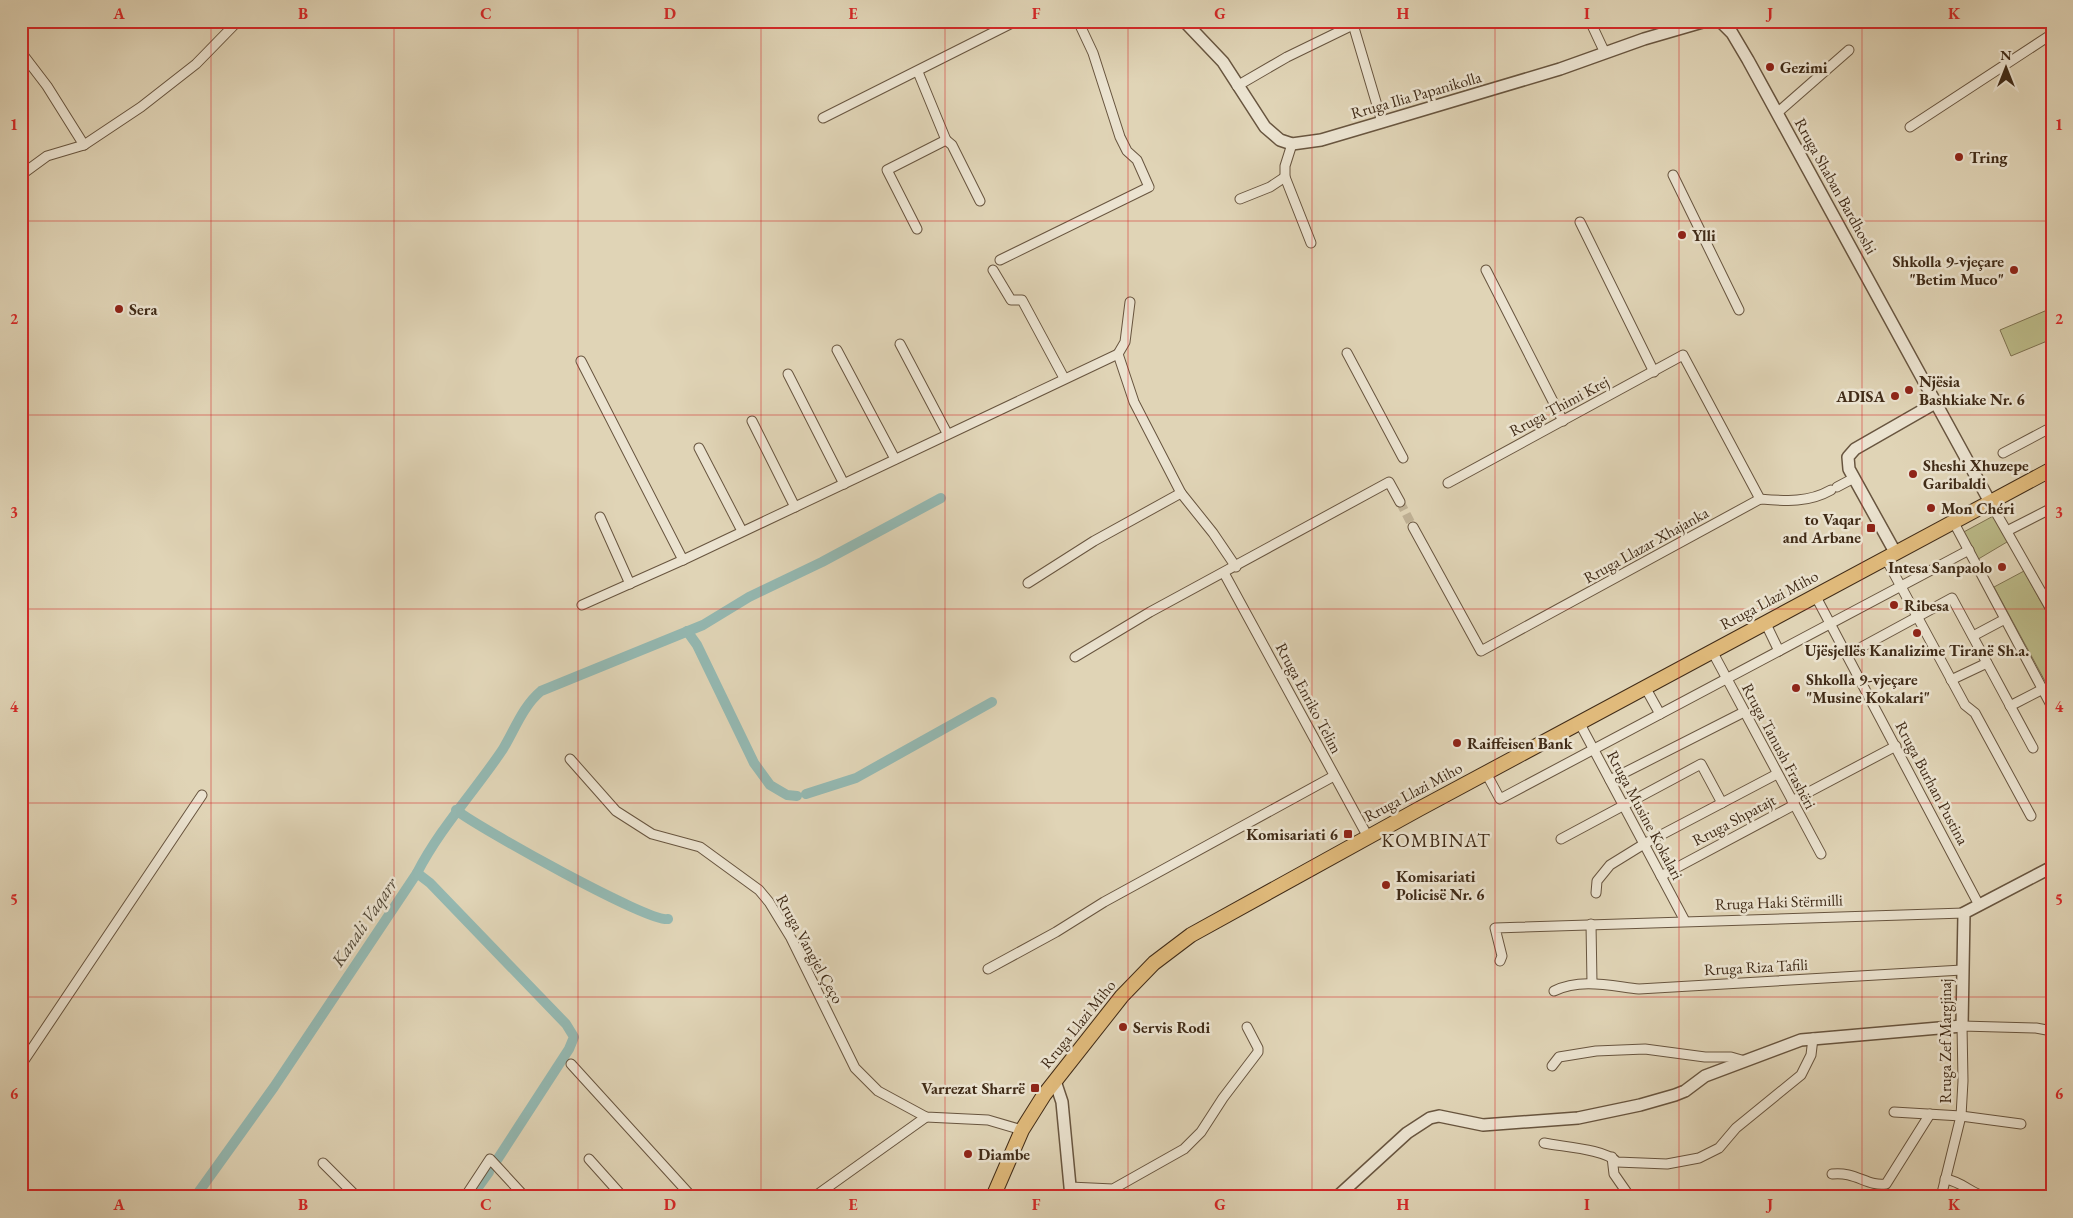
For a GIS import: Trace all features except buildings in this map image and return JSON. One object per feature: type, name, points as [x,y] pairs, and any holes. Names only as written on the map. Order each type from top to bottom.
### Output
[{"type":"main road","name":"Rruga Llazi Miho","points":[[993,1197],[1022,1130],[1055,1081],[1122,996],[1172,948],[1209,923],[1890,554],[2052,469]]},
{"type":"street","points":[[21,175],[47,156],[84,145],[141,107],[196,64],[238,21]]},
{"type":"street","points":[[823,118],[918,72],[1016,21]]},
{"type":"street","points":[[1000,260],[1149,186],[1137,160],[1127,151],[1120,137],[1093,53],[1078,21]]},
{"type":"street","points":[[1184,21],[1222,62],[1265,127],[1280,140],[1292,144],[1285,166],[1285,177],[1311,243]]},
{"type":"street","points":[[1590,21],[1605,53]]},
{"type":"street","name":"Rruga Ilia Papanikolla","points":[[1292,144],[1321,140],[1382,122],[1706,21]]},
{"type":"street","name":"Rruga Shaban Bardhoshi","points":[[1719,21],[1732,33],[1990,502]]},
{"type":"street","points":[[1237,86],[1287,57],[1356,23],[1382,122]]},
{"type":"street","points":[[1910,127],[2052,34]]},
{"type":"street","points":[[1777,113],[1849,50]]},
{"type":"street","points":[[21,52],[47,86],[84,145]]},
{"type":"street","points":[[918,72],[946,140],[952,145],[980,201]]},
{"type":"street","points":[[917,229],[887,170],[946,140]]},
{"type":"street","points":[[1673,176],[1740,310]]},
{"type":"street","points":[[1240,199],[1270,187],[1285,177]]},
{"type":"street","points":[[1580,222],[1654,372]]},
{"type":"street","points":[[993,270],[1011,300],[1022,300],[1064,378]]},
{"type":"street","points":[[1486,270],[1563,421]]},
{"type":"street","points":[[582,605],[683,560],[947,433],[1118,354],[1125,342],[1130,302]]},
{"type":"street","points":[[900,344],[947,433]]},
{"type":"street","points":[[837,350],[895,459]]},
{"type":"street","points":[[1347,353],[1403,458]]},
{"type":"street","points":[[1118,354],[1134,402],[1182,493],[1236,567]]},
{"type":"street","name":"Rruga Thimi Krej","points":[[1448,483],[1683,355],[1760,499]]},
{"type":"street","points":[[581,362],[683,560]]},
{"type":"street","points":[[788,374],[844,484]]},
{"type":"street","points":[[1936,402],[1851,452],[1848,463],[1917,616],[1965,705],[1975,713],[2031,816]]},
{"type":"street","points":[[752,421],[795,507]]},
{"type":"street","points":[[2003,454],[2052,428]]},
{"type":"street","points":[[699,448],[742,531]]},
{"type":"street","points":[[1760,499],[1795,501],[1818,498],[1854,478]]},
{"type":"street","points":[[1075,656],[1150,612],[1236,567],[1389,482],[1400,502]]},
{"type":"street","points":[[1028,583],[1094,541],[1182,493]]},
{"type":"street","name":"Rruga Llazar Xhajanka","points":[[1413,527],[1482,651],[1760,499]]},
{"type":"street","points":[[1990,502],[2050,605]]},
{"type":"street","points":[[2008,532],[2052,508]]},
{"type":"street","points":[[600,517],[630,584]]},
{"type":"street","points":[[1953,521],[2052,707]]},
{"type":"street","points":[[1486,773],[1500,799],[1969,550]]},
{"type":"street","name":"Rruga Enriko Telim","points":[[1224,573],[1368,837]]},
{"type":"street","name":"Rruga Burhan Pustina","points":[[1815,595],[1979,905]]},
{"type":"street","points":[[1847,655],[1952,598],[2033,748]]},
{"type":"street","points":[[1973,636],[2005,619]]},
{"type":"street","points":[[1765,622],[1779,651]]},
{"type":"street","name":"Rruga Tanush Frashëri","points":[[1712,651],[1821,854]]},
{"type":"street","points":[[1951,680],[1987,663]]},
{"type":"street","points":[[1645,687],[1660,714]]},
{"type":"street","points":[[2010,706],[2043,689]]},
{"type":"street","points":[[1610,780],[1744,712]]},
{"type":"street","name":"Rruga Musine Kokalari","points":[[1579,722],[1685,921]]},
{"type":"street","name":"Rruga Shpatajt","points":[[1661,876],[1896,746]]},
{"type":"street","name":"Rruga Vangjel Çeço","points":[[570,759],[616,811],[652,834],[700,848],[759,890],[770,902],[791,938],[855,1068],[878,1091],[926,1117],[988,1120],[1022,1130]]},
{"type":"street","points":[[1561,839],[1700,764],[1722,803]]},
{"type":"street","points":[[1596,893],[1597,880],[1604,870],[1644,844],[1777,774]]},
{"type":"street","points":[[988,969],[1056,932],[1104,902],[1334,776]]},
{"type":"street","points":[[21,1065],[202,796]]},
{"type":"street","name":"Rruga Haki Stërmilli","points":[[1500,961],[1502,956],[1495,928],[1964,913],[2052,867]]},
{"type":"street","name":"Rruga Zef Margjinaj","points":[[1941,1197],[1961,1116],[1964,913]]},
{"type":"street","points":[[1591,924],[1592,983]]},
{"type":"street","name":"Rruga Riza Tafili","points":[[1554,991],[1561,987],[1592,983],[1639,989],[1962,970]]},
{"type":"street","points":[[1337,1197],[1407,1133],[1430,1118],[1439,1116],[1483,1125],[1578,1118],[1640,1105],[1675,1095],[1690,1088],[1699,1079],[1801,1040],[1813,1038],[1962,1026],[2036,1028],[2052,1031]]},
{"type":"street","points":[[1055,1081],[1062,1102],[1070,1192],[1113,1189],[1188,1145],[1206,1125],[1223,1098],[1258,1052],[1258,1048],[1247,1027]]},
{"type":"street","points":[[1544,1143],[1612,1157],[1617,1162],[1667,1164],[1709,1154],[1719,1148],[1736,1128],[1801,1075],[1811,1055],[1813,1038]]},
{"type":"street","points":[[1552,1066],[1559,1057],[1596,1051],[1631,1049],[1705,1057],[1731,1057],[1745,1061]]},
{"type":"street","points":[[571,1064],[692,1197]]},
{"type":"street","points":[[1894,1112],[1961,1116],[2021,1124]]},
{"type":"street","points":[[1832,1174],[1845,1172],[1874,1183],[1886,1184],[1930,1114]]},
{"type":"street","points":[[814,1197],[926,1117]]},
{"type":"street","points":[[1612,1157],[1614,1174],[1630,1197]]},
{"type":"street","points":[[589,1159],[623,1197]]},
{"type":"street","points":[[465,1197],[490,1160],[525,1197]]},
{"type":"street","points":[[323,1163],[356,1197]]},
{"type":"street","points":[[1945,1179],[1958,1181],[1972,1192],[1987,1197]]},
{"type":"shaded area","points":[[2052,308],[2052,339],[2011,356],[2000,330]]},
{"type":"shaded area","points":[[1997,514],[2012,539],[1975,561],[1960,534]]},
{"type":"shaded area","points":[[2024,571],[2052,622],[2052,694],[1994,587]]},
{"type":"waterway","points":[[417,873],[447,825],[503,749],[524,711],[541,691],[703,625],[749,597],[822,562],[941,498]]},
{"type":"waterway","points":[[687,631],[697,645],[754,763],[770,785],[787,795],[797,796]]},
{"type":"waterway","points":[[806,794],[856,778],[992,702]]},
{"type":"waterway","points":[[456,810],[496,835],[599,891],[654,916],[668,919]]},
{"type":"waterway","name":"Kanali Vaqarr","points":[[195,1197],[274,1087],[417,873],[430,883],[566,1024],[574,1037],[569,1049],[497,1160]]},
{"type":"waterway","points":[[471,1197],[489,1172]]},
{"type":"tunnel","points":[[1400,502],[1413,527]]},
{"type":"place","name":"Gezimi","points":[[1770,67]]},
{"type":"place","name":"Tring","points":[[1959,157]]},
{"type":"place","name":"Ylli","points":[[1682,235]]},
{"type":"place","name":"Shkolla 9-vjeçare \"Betim Muco\"","points":[[2014,270]]},
{"type":"place","name":"Sera","points":[[119,309]]},
{"type":"place","name":"Njësia Bashkiake Nr. 6","points":[[1909,390]]},
{"type":"place","name":"ADISA","points":[[1895,396]]},
{"type":"place","name":"Sheshi Xhuzepe Garibaldi","points":[[1913,474]]},
{"type":"place","name":"Mon Chéri","points":[[1931,508]]},
{"type":"place","name":"to Vaqar and Arbane","points":[[1871,528]]},
{"type":"place","name":"Intesa Sanpaolo","points":[[2002,567]]},
{"type":"place","name":"Ribesa","points":[[1894,605]]},
{"type":"place","name":"Ujësjellës Kanalizime Tiranë Sh.a.","points":[[1917,633]]},
{"type":"place","name":"Shkolla 9-vjeçare \"Musine Kokalari\"","points":[[1796,688]]},
{"type":"place","name":"Raiffeisen Bank","points":[[1457,743]]},
{"type":"place","name":"Komisariati 6","points":[[1348,834]]},
{"type":"place","name":"Komisariati Policisë Nr. 6","points":[[1386,885]]},
{"type":"place","name":"Servis Rodi","points":[[1123,1027]]},
{"type":"place","name":"Varrezat Sharrë","points":[[1035,1088]]},
{"type":"place","name":"Diambe","points":[[968,1154]]},
{"type":"district","name":"KOMBINAT","points":[[1436,840]]}]
